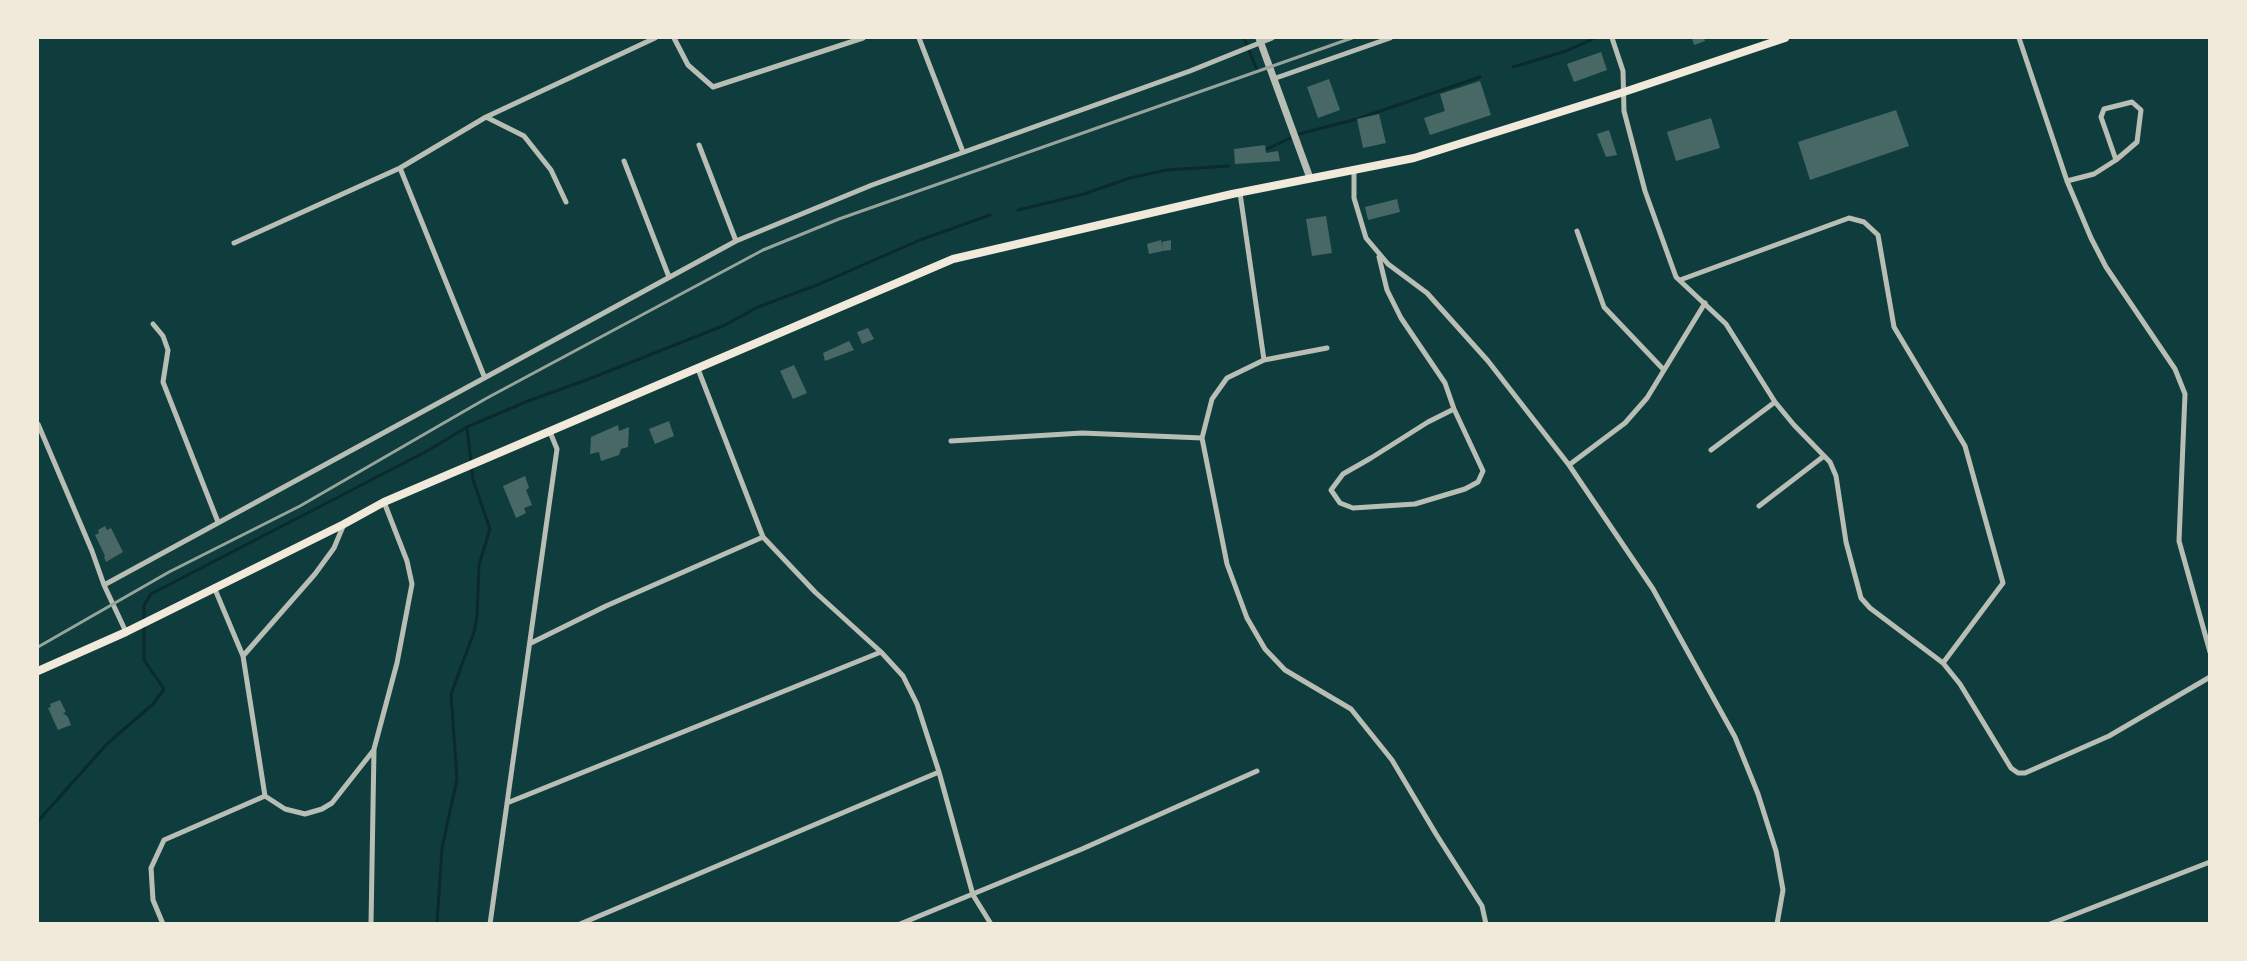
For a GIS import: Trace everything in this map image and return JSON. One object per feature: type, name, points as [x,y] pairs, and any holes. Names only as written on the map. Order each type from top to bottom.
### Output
[{"type":"main road","points":[[38,671],[126,632],[344,525],[384,502],[953,259],[1240,193],[1414,158],[1624,92],[1785,38]]},
{"type":"street","points":[[234,243],[400,168],[486,117],[655,38]]},
{"type":"street","points":[[674,38],[688,65],[713,87],[863,38]]},
{"type":"street","points":[[919,38],[963,152]]},
{"type":"street","points":[[104,585],[484,376],[736,241],[872,185],[1190,71],[1259,40],[1272,38]]},
{"type":"street","points":[[1273,80],[1390,38]]},
{"type":"street","points":[[1612,38],[1623,71],[1624,111],[1645,191],[1676,278],[1726,324],[1775,402],[1830,462],[1836,476],[1846,542],[1861,598],[1870,608],[1943,663],[1960,684],[2011,768],[2025,773],[2109,736],[2210,676]]},
{"type":"street","points":[[2019,38],[2067,181],[2091,238],[2106,267],[2175,369],[2185,394],[2179,541],[2210,652]]},
{"type":"street","points":[[1259,40],[1310,178]]},
{"type":"street","points":[[2067,181],[2094,174],[2116,160],[2137,142],[2141,110],[2132,102],[2104,109],[2101,117],[2116,160]]},
{"type":"street","points":[[486,117],[524,136],[551,170],[566,202]]},
{"type":"street","points":[[699,145],[736,241]]},
{"type":"street","points":[[624,161],[669,277]]},
{"type":"street","points":[[400,168],[484,376]]},
{"type":"street","points":[[1354,170],[1354,198],[1366,238],[1379,255],[1426,293],[1460,328],[1569,465],[1653,589],[1735,737],[1758,794],[1776,851],[1783,890],[1777,924]]},
{"type":"street","points":[[1240,193],[1264,360]]},
{"type":"street","points":[[1680,280],[1849,218],[1863,222],[1878,235],[1894,327],[1965,446],[2003,583],[1943,663]]},
{"type":"street","points":[[1578,231],[1604,307],[1663,369]]},
{"type":"street","points":[[1379,255],[1387,290],[1401,318],[1445,383],[1454,410],[1483,471],[1478,482],[1465,489],[1415,504],[1353,508],[1340,503],[1331,490],[1343,474],[1428,422],[1454,410]]},
{"type":"street","points":[[1569,465],[1625,423],[1647,399],[1663,369],[1705,303]]},
{"type":"street","points":[[153,324],[163,336],[168,350],[163,382],[218,522]]},
{"type":"street","points":[[1327,348],[1264,360],[1227,378],[1212,399],[1202,438],[1227,564],[1246,618],[1265,649],[1285,670],[1351,709],[1392,760],[1482,906],[1486,924]]},
{"type":"street","points":[[698,369],[763,537],[816,592],[903,675],[916,704],[939,772],[973,895],[991,924]]},
{"type":"street","points":[[1711,450],[1775,402]]},
{"type":"street","points":[[38,424],[104,585],[126,632]]},
{"type":"street","points":[[490,924],[557,450],[550,432]]},
{"type":"street","points":[[951,441],[1082,433],[1202,438]]},
{"type":"street","points":[[1759,506],[1824,456]]},
{"type":"street","points":[[371,924],[374,749],[397,663],[412,584],[407,561],[384,502]]},
{"type":"street","points":[[243,656],[315,574],[334,548],[344,525]]},
{"type":"street","points":[[531,643],[606,606],[763,537]]},
{"type":"street","points":[[214,587],[243,656],[265,796],[285,809],[305,813],[322,810],[332,803],[374,749]]},
{"type":"street","points":[[507,803],[881,652]]},
{"type":"street","points":[[900,924],[973,895],[1257,771]]},
{"type":"street","points":[[580,924],[939,772]]},
{"type":"street","points":[[163,924],[153,900],[151,868],[164,840],[265,796]]},
{"type":"street","points":[[2050,924],[2210,862]]},
{"type":"building","points":[[1692,38],[1704,38],[1705,41],[1694,45]]},
{"type":"building","points":[[1601,52],[1607,70],[1574,82],[1567,64]]},
{"type":"building","points":[[1329,79],[1340,110],[1318,118],[1307,87]]},
{"type":"building","points":[[1480,81],[1491,115],[1430,135],[1424,118],[1445,111],[1440,94]]},
{"type":"building","points":[[1896,110],[1909,146],[1810,180],[1798,142]]},
{"type":"building","points":[[1379,114],[1386,143],[1363,148],[1357,119]]},
{"type":"building","points":[[1711,118],[1720,148],[1676,161],[1667,132]]},
{"type":"building","points":[[1609,130],[1617,155],[1606,157],[1597,134]]},
{"type":"building","points":[[1265,145],[1266,153],[1278,151],[1280,161],[1235,164],[1234,149]]},
{"type":"building","points":[[1397,199],[1400,212],[1368,220],[1365,207]]},
{"type":"building","points":[[1326,216],[1332,253],[1312,256],[1306,219]]},
{"type":"building","points":[[1161,240],[1163,251],[1149,254],[1147,244]]},
{"type":"building","points":[[1171,240],[1171,250],[1163,251],[1162,242]]},
{"type":"building","points":[[868,328],[874,339],[862,344],[857,332]]},
{"type":"building","points":[[849,341],[854,350],[825,361],[823,353]]},
{"type":"building","points":[[794,365],[807,393],[793,399],[780,371]]},
{"type":"building","points":[[669,421],[674,436],[655,444],[649,429]]},
{"type":"building","points":[[618,425],[619,431],[629,427],[628,447],[621,449],[619,455],[601,461],[599,452],[590,454],[591,437]]},
{"type":"building","points":[[525,476],[529,488],[526,490],[532,505],[524,508],[526,513],[516,518],[503,486]]},
{"type":"building","points":[[105,526],[107,530],[111,528],[123,552],[106,562],[95,535]]},
{"type":"building","points":[[60,700],[66,712],[63,713],[68,717],[71,725],[58,730],[48,708],[51,707],[50,704]]},
{"type":"waterway","points":[[1244,38],[1257,70]]},
{"type":"waterway","points":[[1513,67],[1566,51],[1595,38]]},
{"type":"waterway","points":[[1267,149],[1299,134],[1357,119],[1480,77]]},
{"type":"waterway","points":[[1018,210],[1166,170],[1229,166]]},
{"type":"waterway","points":[[38,821],[107,744],[153,704],[164,689],[144,660],[144,605],[151,594],[429,450],[467,427],[725,325],[758,307],[817,285],[920,240],[990,215]]},
{"type":"waterway","points":[[437,924],[442,848],[457,779],[451,694],[474,632],[477,616],[479,565],[490,529],[473,480],[467,427]]},
{"type":"railway","points":[[38,647],[169,572],[300,506],[487,398],[763,250],[839,219],[1352,38]]}]
